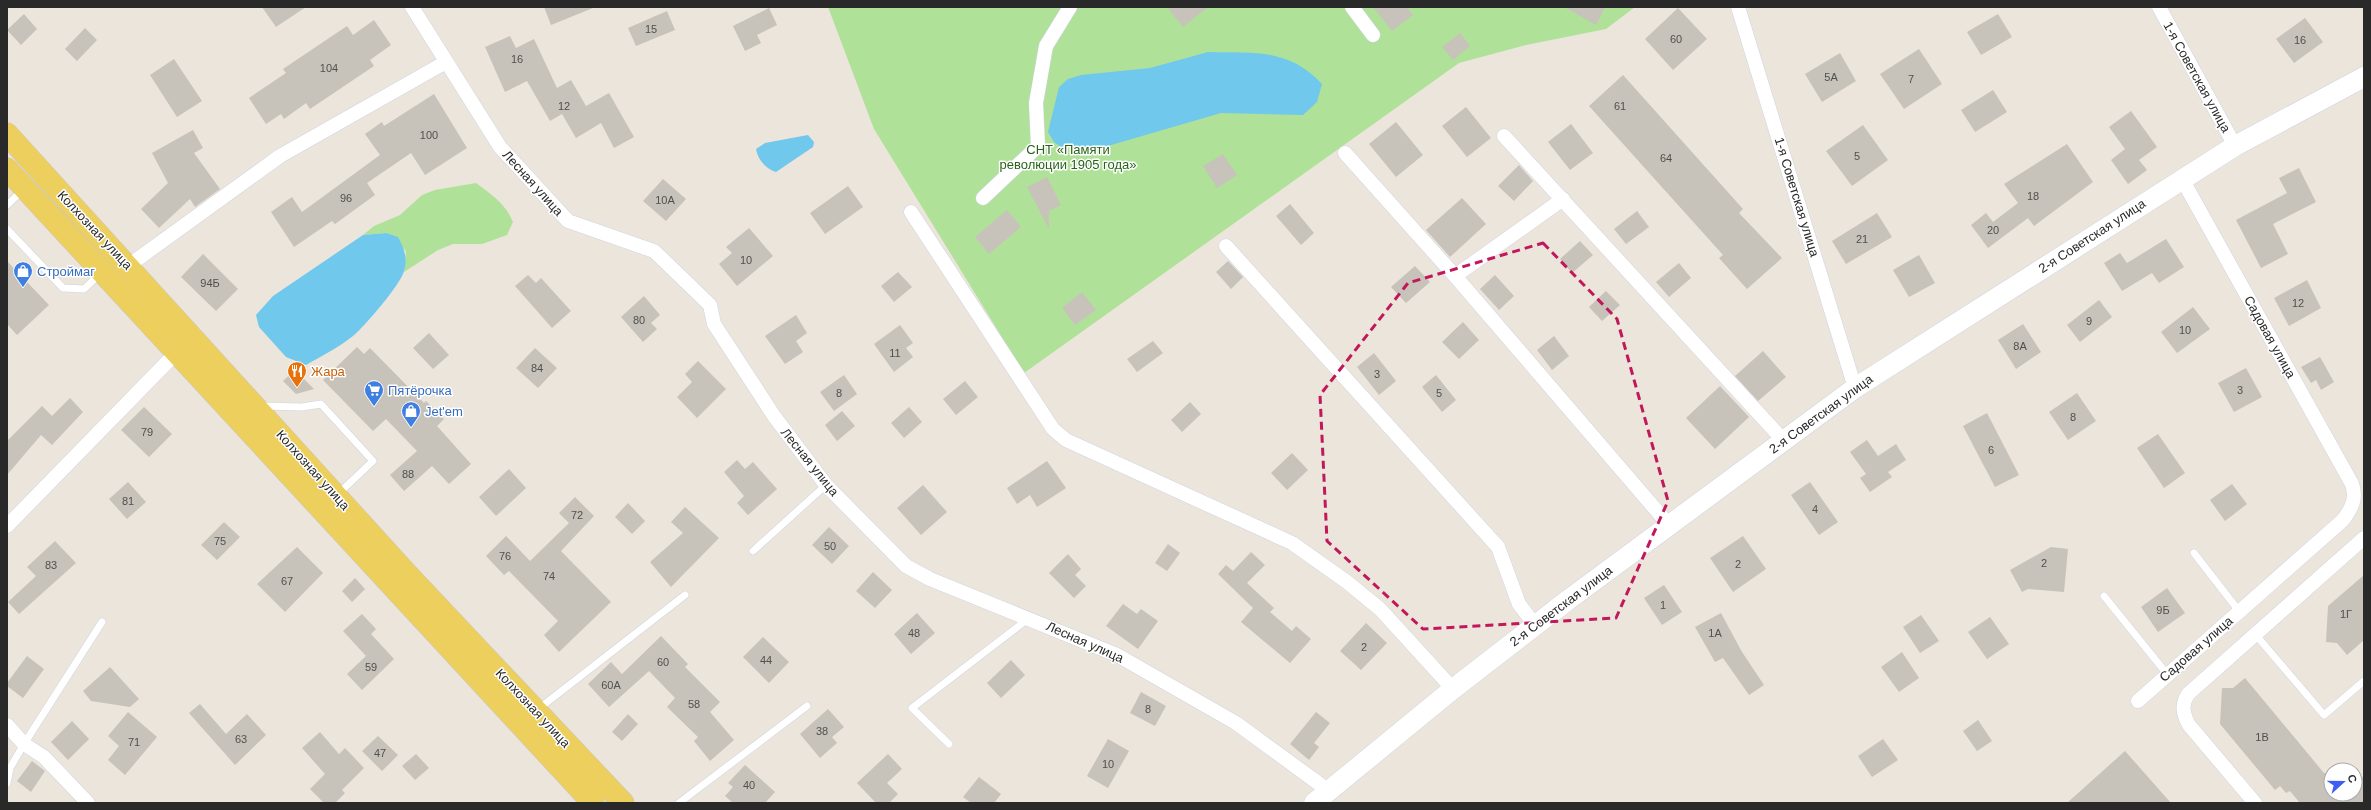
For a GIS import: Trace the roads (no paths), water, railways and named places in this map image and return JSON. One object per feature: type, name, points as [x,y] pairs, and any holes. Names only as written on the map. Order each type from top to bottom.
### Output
[{"type":"main road","name":"Колхозная улица","points":[[7,134],[336,495],[535,711],[623,803]]},
{"type":"main road","name":"Колхозная улица","points":[[7,169],[593,803]]},
{"type":"street","name":"Лесная улица","points":[[412,7],[500,147],[568,221],[654,251],[710,305],[714,324],[774,416],[826,485],[906,566],[930,579],[1030,618],[1117,655],[1236,723],[1321,797]]},
{"type":"street","points":[[983,198],[1038,146],[1036,103],[1046,46],[1070,7]]},
{"type":"street","points":[[1352,7],[1373,35]]},
{"type":"street","name":"1-я Советская улица","points":[[1738,7],[1855,388]]},
{"type":"street","name":"1-я Советская улица","points":[[2159,7],[2235,146]]},
{"type":"street","points":[[128,266],[280,156],[446,62]]},
{"type":"street","name":"2-я Советская улица","points":[[1321,797],[1453,689],[1535,625],[1855,388],[2235,146],[2364,77]]},
{"type":"street","points":[[1504,136],[1784,441]]},
{"type":"street","points":[[1345,154],[1455,276],[1669,525]]},
{"type":"street","name":"Садовая улица","points":[[2138,701],[2343,520],[2359,499],[2182,179]]},
{"type":"street","points":[[1455,276],[1563,199]]},
{"type":"street","points":[[911,212],[1053,429],[1066,440],[1248,521],[1292,543],[1348,582],[1380,609],[1453,689]]},
{"type":"street","points":[[1226,246],[1498,547],[1519,604],[1535,625]]},
{"type":"street","points":[[7,526],[177,352]]},
{"type":"street","points":[[2256,803],[2189,725],[2183,710],[2183,701],[2188,694],[2364,538]]},
{"type":"street","points":[[7,725],[24,744],[44,757],[88,803]]},
{"type":"lane","points":[[7,205],[25,188]]},
{"type":"lane","points":[[7,229],[63,288],[84,289],[102,271]]},
{"type":"lane","points":[[255,406],[302,407],[321,404],[373,461],[336,495]]},
{"type":"lane","points":[[753,551],[826,485]]},
{"type":"lane","points":[[2194,553],[2239,611]]},
{"type":"lane","points":[[535,711],[685,595]]},
{"type":"lane","points":[[2104,596],[2167,674]]},
{"type":"lane","points":[[949,744],[912,708],[1030,618]]},
{"type":"lane","points":[[7,783],[10,768],[24,744],[102,622]]},
{"type":"lane","points":[[2255,634],[2324,715],[2364,681]]},
{"type":"lane","points":[[679,803],[806,706]]},
{"type":"water","points":[[1208,52],[1240,52],[1270,55],[1283,58],[1297,64],[1309,72],[1322,84],[1317,102],[1303,115],[1221,113],[1094,150],[1061,147],[1054,142],[1048,132],[1059,87],[1068,79],[1081,75],[1150,68]]},
{"type":"water","points":[[808,135],[814,142],[813,147],[776,172],[763,164],[757,153],[756,149],[765,143]]},
{"type":"water","points":[[386,233],[398,237],[404,249],[406,262],[401,277],[382,305],[353,336],[336,348],[306,365],[286,357],[259,327],[256,315],[273,296],[363,235]]},
{"type":"place","name":"Строймаг","points":[[23,288]]},
{"type":"place","name":"Жара","points":[[297,388]]},
{"type":"place","name":"Пятёрочка","points":[[374,407]]},
{"type":"place","name":"Jet'em","points":[[411,428]]},
{"type":"park label","name":"СНТ «Памяти революции 1905 года»","points":[[1068,156]]}]
